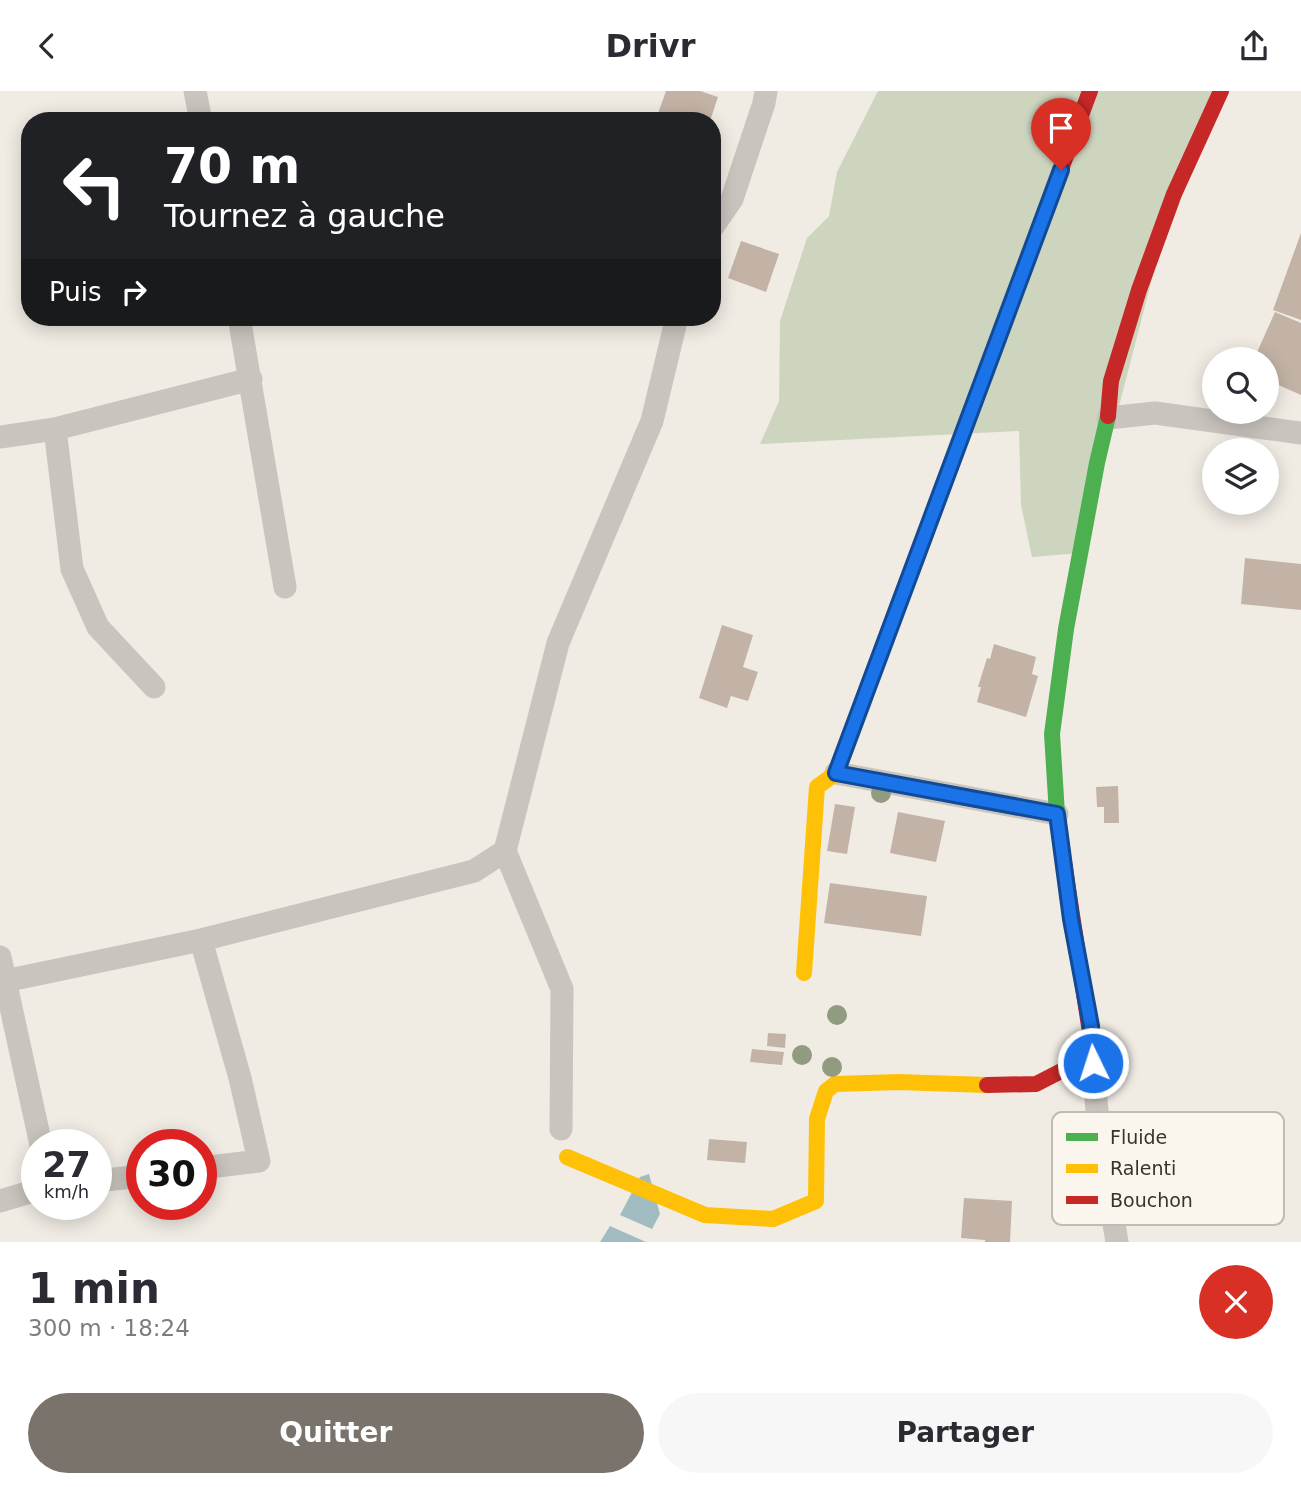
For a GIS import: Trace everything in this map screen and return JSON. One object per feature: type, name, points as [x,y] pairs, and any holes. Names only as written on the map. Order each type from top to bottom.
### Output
[{"type":"street","points":[[195,91],[199,112]]},
{"type":"street","points":[[722,197],[764,103],[766,91]]},
{"type":"street","points":[[804,973],[817,787],[836,773],[1090,91]]},
{"type":"street","points":[[1097,1112],[1091,1039],[1057,814],[1052,734],[1066,629],[1108,418],[1111,381],[1139,290],[1174,194],[1221,91]]},
{"type":"street","points":[[241,326],[285,587]]},
{"type":"street","points":[[561,1129],[562,989],[505,851],[558,643],[652,421],[675,326]]},
{"type":"street","points":[[0,437],[55,429],[251,379]]},
{"type":"street","points":[[1108,418],[1155,412],[1301,433]]},
{"type":"street","points":[[55,429],[72,569],[98,627],[154,687]]},
{"type":"street","points":[[836,773],[1057,814]]},
{"type":"street","points":[[3,982],[201,940],[474,871],[505,851]]},
{"type":"street","points":[[201,940],[240,1078],[259,1161],[217,1166]]},
{"type":"street","points":[[0,957],[3,982],[37,1129]]},
{"type":"street","points":[[567,1157],[705,1215],[773,1219],[817,1202],[814,1141],[822,1095],[828,1086],[835,1083],[898,1082],[1012,1086],[1036,1084],[1071,1066],[1091,1039]]},
{"type":"street","points":[[0,1201],[21,1195]]},
{"type":"green space","points":[[878,91],[1221,91],[1174,194],[1081,553],[1032,557],[1021,505],[1019,431],[760,444],[779,401],[780,321],[807,238],[829,216],[837,172]]},
{"type":"water","points":[[649,1174],[660,1214],[652,1229],[620,1215],[640,1177]]},
{"type":"water","points":[[610,1226],[646,1242],[600,1242]]},
{"type":"building","points":[[666,91],[700,91],[718,97],[713,112],[658,112]]},
{"type":"building","points":[[1301,233],[1301,320],[1273,310]]},
{"type":"building","points":[[741,241],[779,254],[766,292],[728,278]]},
{"type":"building","points":[[1275,312],[1301,323],[1301,395],[1279,385],[1279,347],[1259,347]]},
{"type":"building","points":[[1245,558],[1301,564],[1301,610],[1241,604]]},
{"type":"building","points":[[722,625],[753,635],[743,667],[758,672],[748,701],[731,696],[727,708],[699,698]]},
{"type":"building","points":[[994,644],[1036,657],[1032,674],[1038,676],[1026,717],[977,702],[981,687],[978,687]]},
{"type":"building","points":[[1118,786],[1119,823],[1104,823],[1104,807],[1097,807],[1096,787]]},
{"type":"building","points":[[835,804],[855,807],[847,854],[827,851]]},
{"type":"building","points":[[898,812],[945,821],[936,862],[890,853]]},
{"type":"building","points":[[830,883],[927,896],[921,936],[824,923]]},
{"type":"building","points":[[768,1033],[786,1034],[785,1048],[767,1046]]},
{"type":"building","points":[[752,1049],[784,1052],[782,1065],[750,1062]]},
{"type":"building","points":[[709,1139],[747,1142],[745,1163],[707,1160]]},
{"type":"building","points":[[964,1198],[1012,1201],[1010,1242],[961,1238]]},
{"type":"traffic: fast","points":[[1063,856],[1057,814],[1052,734],[1066,629],[1108,416]]},
{"type":"traffic: slow","points":[[804,973],[817,787],[836,773],[975,401]]},
{"type":"traffic: slow","points":[[567,1157],[705,1215],[773,1219],[816,1201],[817,1119],[826,1091],[835,1084],[898,1082],[987,1085]]},
{"type":"traffic: jam","points":[[975,401],[1090,91]]},
{"type":"traffic: jam","points":[[1108,416],[1111,381],[1139,290],[1174,194],[1221,91]]},
{"type":"traffic: jam","points":[[987,1085],[1036,1084],[1071,1066],[1091,1039],[1063,856]]},
{"type":"route","points":[[1061,170],[836,773],[1057,814],[1071,919],[1091,1026],[1093,1063]]}]
